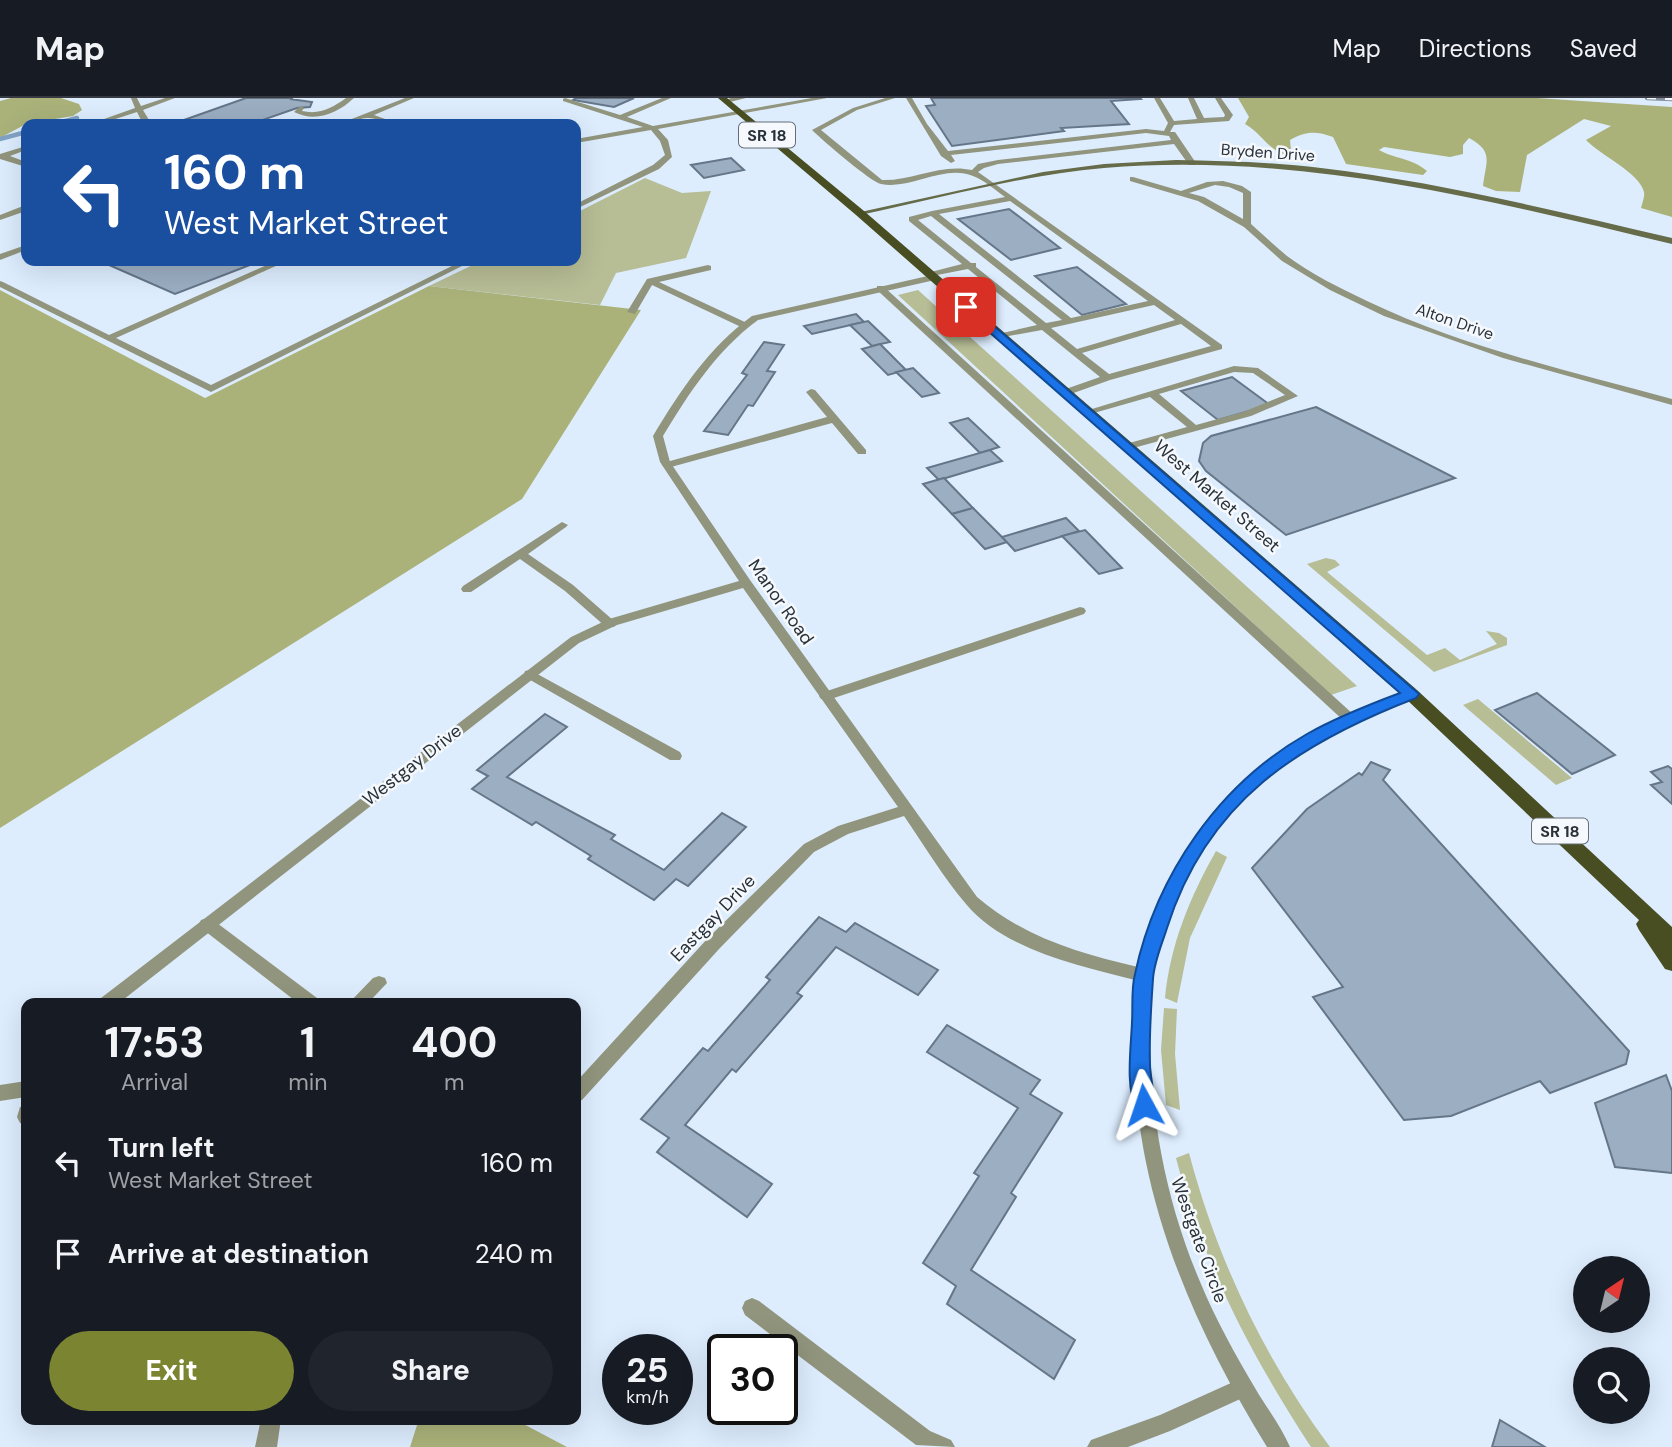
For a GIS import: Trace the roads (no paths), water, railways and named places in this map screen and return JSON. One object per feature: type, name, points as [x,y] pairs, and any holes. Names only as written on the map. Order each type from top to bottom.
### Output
[{"type":"main road","name":"West Market Street","points":[[724,100],[860,212],[1411,694],[1672,939]]},
{"type":"main road","points":[[1624,893],[1672,963]]},
{"type":"street","points":[[134,98],[144,119]]},
{"type":"street","points":[[109,119],[172,98]]},
{"type":"street","points":[[303,103],[298,113],[318,116],[335,110],[351,98]]},
{"type":"street","points":[[356,119],[411,98]]},
{"type":"street","points":[[621,117],[667,98]]},
{"type":"street","points":[[724,100],[743,98]]},
{"type":"street","points":[[581,140],[824,98]]},
{"type":"street","points":[[892,98],[855,109],[816,130],[880,182],[962,171],[974,172],[1219,347],[1107,378],[1064,393]]},
{"type":"street","points":[[909,98],[944,154],[962,171]]},
{"type":"street","points":[[1157,98],[1171,123]]},
{"type":"street","points":[[1191,98],[1202,121]]},
{"type":"street","points":[[1171,123],[1229,117],[1219,98]]},
{"type":"street","points":[[564,99],[653,128],[664,140],[669,155],[656,167],[581,204]]},
{"type":"street","points":[[367,115],[380,119]]},
{"type":"street","points":[[610,135],[624,122],[621,117]]},
{"type":"street","points":[[1166,133],[1171,123]]},
{"type":"street","points":[[944,154],[1137,132],[1166,133],[1172,134],[1192,163]]},
{"type":"street","points":[[974,172],[981,166],[998,162],[1176,142]]},
{"type":"street","points":[[2,156],[21,150]]},
{"type":"street","points":[[2,156],[21,163]]},
{"type":"street","name":"Bryden Drive","points":[[860,212],[994,184],[1103,166],[1192,163],[1294,167],[1408,181],[1672,241]]},
{"type":"street","name":"Alton Drive","points":[[1133,179],[1182,193],[1230,213],[1247,225],[1264,243],[1311,275],[1389,315],[1498,352],[1672,402]]},
{"type":"street","points":[[1182,193],[1202,184],[1237,186],[1247,192],[1247,225]]},
{"type":"street","points":[[1009,198],[912,219],[1107,378]]},
{"type":"street","points":[[911,202],[932,213],[1069,321]]},
{"type":"street","points":[[0,218],[21,210]]},
{"type":"street","points":[[0,257],[21,249]]},
{"type":"street","name":"Manor Road","points":[[992,261],[755,318],[736,330],[674,408],[658,436],[667,465],[746,583],[972,901],[988,916],[1036,944],[1080,960],[1143,975]]},
{"type":"street","points":[[109,338],[272,266]]},
{"type":"street","points":[[0,284],[211,389],[458,266]]},
{"type":"street","points":[[632,312],[650,281],[708,268]]},
{"type":"street","points":[[650,281],[744,324]]},
{"type":"street","points":[[880,288],[1349,718]]},
{"type":"street","points":[[1001,336],[1155,302]]},
{"type":"street","points":[[1075,352],[1182,321]]},
{"type":"street","points":[[1087,412],[1234,369],[1255,370],[1293,396],[1269,407],[1126,447]]},
{"type":"street","points":[[811,392],[862,452]]},
{"type":"street","points":[[1152,393],[1195,429]]},
{"type":"street","points":[[667,465],[832,419]]},
{"type":"street","points":[[467,589],[562,525]]},
{"type":"street","points":[[520,554],[569,588],[610,624]]},
{"type":"street","name":"Westgay Drive","points":[[113,998],[575,640],[610,624],[746,583]]},
{"type":"street","points":[[826,696],[1080,611]]},
{"type":"street","points":[[530,674],[675,755]]},
{"type":"street","name":"Westgate Circle","points":[[1279,1447],[1242,1388],[1193,1289],[1155,1172],[1146,1126],[1140,1064],[1143,975],[1164,910],[1182,869],[1221,813],[1268,767],[1311,739],[1349,718],[1411,694]]},
{"type":"street","name":"Eastgay Drive","points":[[581,1089],[714,943],[809,848],[843,830],[906,810]]},
{"type":"street","points":[[207,924],[304,998]]},
{"type":"street","points":[[362,998],[379,983]]},
{"type":"street","points":[[0,1093],[21,1090]]},
{"type":"street","points":[[752,1308],[923,1438],[944,1447]]},
{"type":"street","points":[[1098,1447],[1163,1424],[1242,1388]]},
{"type":"street","points":[[266,1447],[270,1425]]},
{"type":"waterway","points":[[0,139],[21,133]]},
{"type":"railway","points":[[1647,98],[1672,99]]}]
